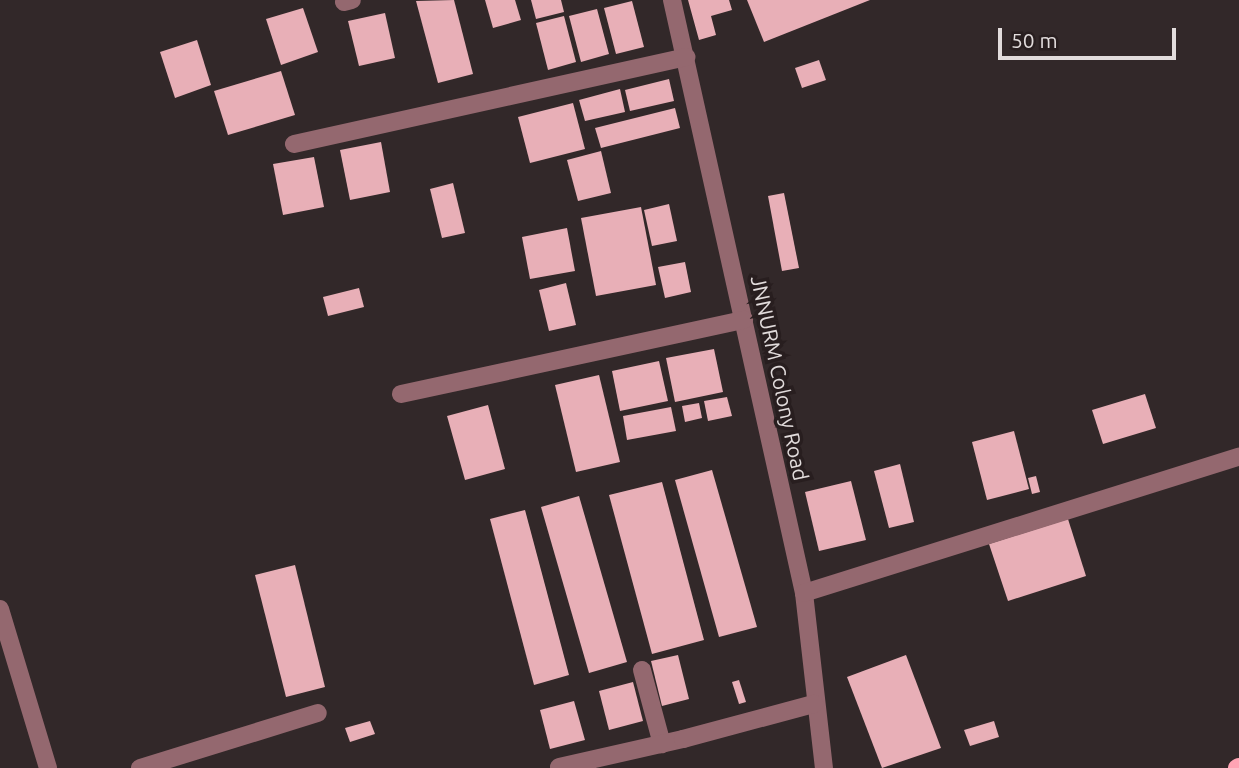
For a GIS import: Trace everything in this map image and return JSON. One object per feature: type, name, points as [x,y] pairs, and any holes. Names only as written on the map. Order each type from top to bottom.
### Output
[{"type":"street","name":"JNNURM Colony Road","points":[[672,0],[803,593],[814,704],[824,768]]},
{"type":"street","points":[[294,144],[685,57]]},
{"type":"street","points":[[401,394],[744,320]]},
{"type":"street","points":[[803,593],[1239,457]]},
{"type":"street","points":[[0,609],[48,768]]},
{"type":"street","points":[[642,670],[662,744]]},
{"type":"street","points":[[559,767],[662,744],[814,704]]},
{"type":"street","points":[[140,768],[318,713]]},
{"type":"building","points":[[454,0],[473,74],[438,83],[416,1]]},
{"type":"building","points":[[485,0],[515,0],[521,20],[493,28]]},
{"type":"building","points":[[531,0],[561,0],[564,12],[536,19]]},
{"type":"building","points":[[688,0],[729,0],[732,10],[711,16],[716,35],[699,40]]},
{"type":"building","points":[[747,0],[870,0],[764,42]]},
{"type":"building","points":[[632,1],[644,47],[616,54],[604,8]]},
{"type":"building","points":[[303,8],[318,52],[281,65],[266,19]]},
{"type":"building","points":[[597,9],[609,54],[581,62],[569,16]]},
{"type":"building","points":[[385,13],[395,58],[359,66],[348,21]]},
{"type":"building","points":[[564,16],[576,62],[548,70],[536,23]]},
{"type":"building","points":[[197,40],[211,85],[175,98],[160,52]]},
{"type":"building","points":[[819,60],[826,80],[802,88],[795,68]]},
{"type":"building","points":[[281,71],[295,115],[228,135],[214,91]]},
{"type":"building","points":[[669,79],[674,101],[630,111],[625,90]]},
{"type":"building","points":[[620,89],[625,112],[585,121],[579,100]]},
{"type":"building","points":[[573,103],[585,149],[530,163],[518,117]]},
{"type":"building","points":[[675,108],[680,128],[601,148],[595,128]]},
{"type":"building","points":[[381,142],[390,192],[350,200],[340,150]]},
{"type":"building","points":[[601,151],[611,193],[578,201],[567,160]]},
{"type":"building","points":[[314,157],[324,207],[283,215],[273,164]]},
{"type":"building","points":[[453,183],[465,233],[442,238],[430,189]]},
{"type":"building","points":[[784,193],[799,268],[782,271],[768,196]]},
{"type":"building","points":[[669,204],[677,241],[652,246],[644,210]]},
{"type":"building","points":[[641,207],[656,285],[596,296],[581,218]]},
{"type":"building","points":[[567,228],[575,271],[530,279],[522,237]]},
{"type":"building","points":[[685,262],[691,292],[665,298],[658,267]]},
{"type":"building","points":[[566,283],[576,325],[549,331],[539,290]]},
{"type":"building","points":[[359,288],[364,307],[328,316],[323,297]]},
{"type":"building","points":[[714,349],[723,392],[675,402],[666,358]]},
{"type":"building","points":[[659,361],[668,401],[620,411],[612,371]]},
{"type":"building","points":[[599,375],[620,462],[576,472],[555,385]]},
{"type":"building","points":[[1145,394],[1156,428],[1103,444],[1092,410]]},
{"type":"building","points":[[727,397],[732,416],[708,421],[704,401]]},
{"type":"building","points":[[699,403],[702,418],[685,422],[682,406]]},
{"type":"building","points":[[488,405],[505,469],[465,480],[447,416]]},
{"type":"building","points":[[671,407],[676,431],[627,440],[623,416]]},
{"type":"building","points":[[1014,431],[1029,489],[987,500],[972,442]]},
{"type":"building","points":[[900,464],[914,522],[889,528],[874,471]]},
{"type":"building","points":[[712,470],[757,627],[719,637],[675,480]]},
{"type":"building","points":[[1036,476],[1040,492],[1032,494],[1028,478]]},
{"type":"building","points":[[851,481],[866,540],[819,551],[805,492]]},
{"type":"building","points":[[662,482],[704,640],[652,654],[609,495]]},
{"type":"building","points":[[579,496],[627,662],[589,673],[541,507]]},
{"type":"building","points":[[525,510],[569,675],[534,685],[490,519]]},
{"type":"building","points":[[1068,519],[1086,576],[1008,601],[989,544]]},
{"type":"building","points":[[295,565],[325,687],[286,697],[255,575]]},
{"type":"building","points":[[678,655],[689,699],[662,706],[651,661]]},
{"type":"building","points":[[906,655],[941,748],[882,768],[847,677]]},
{"type":"building","points":[[739,680],[746,702],[739,704],[732,682]]},
{"type":"building","points":[[633,682],[643,721],[609,730],[599,691]]},
{"type":"building","points":[[574,701],[585,740],[550,749],[540,710]]},
{"type":"building","points":[[370,721],[375,734],[350,742],[345,728]]},
{"type":"building","points":[[994,721],[999,737],[970,746],[964,730]]}]
